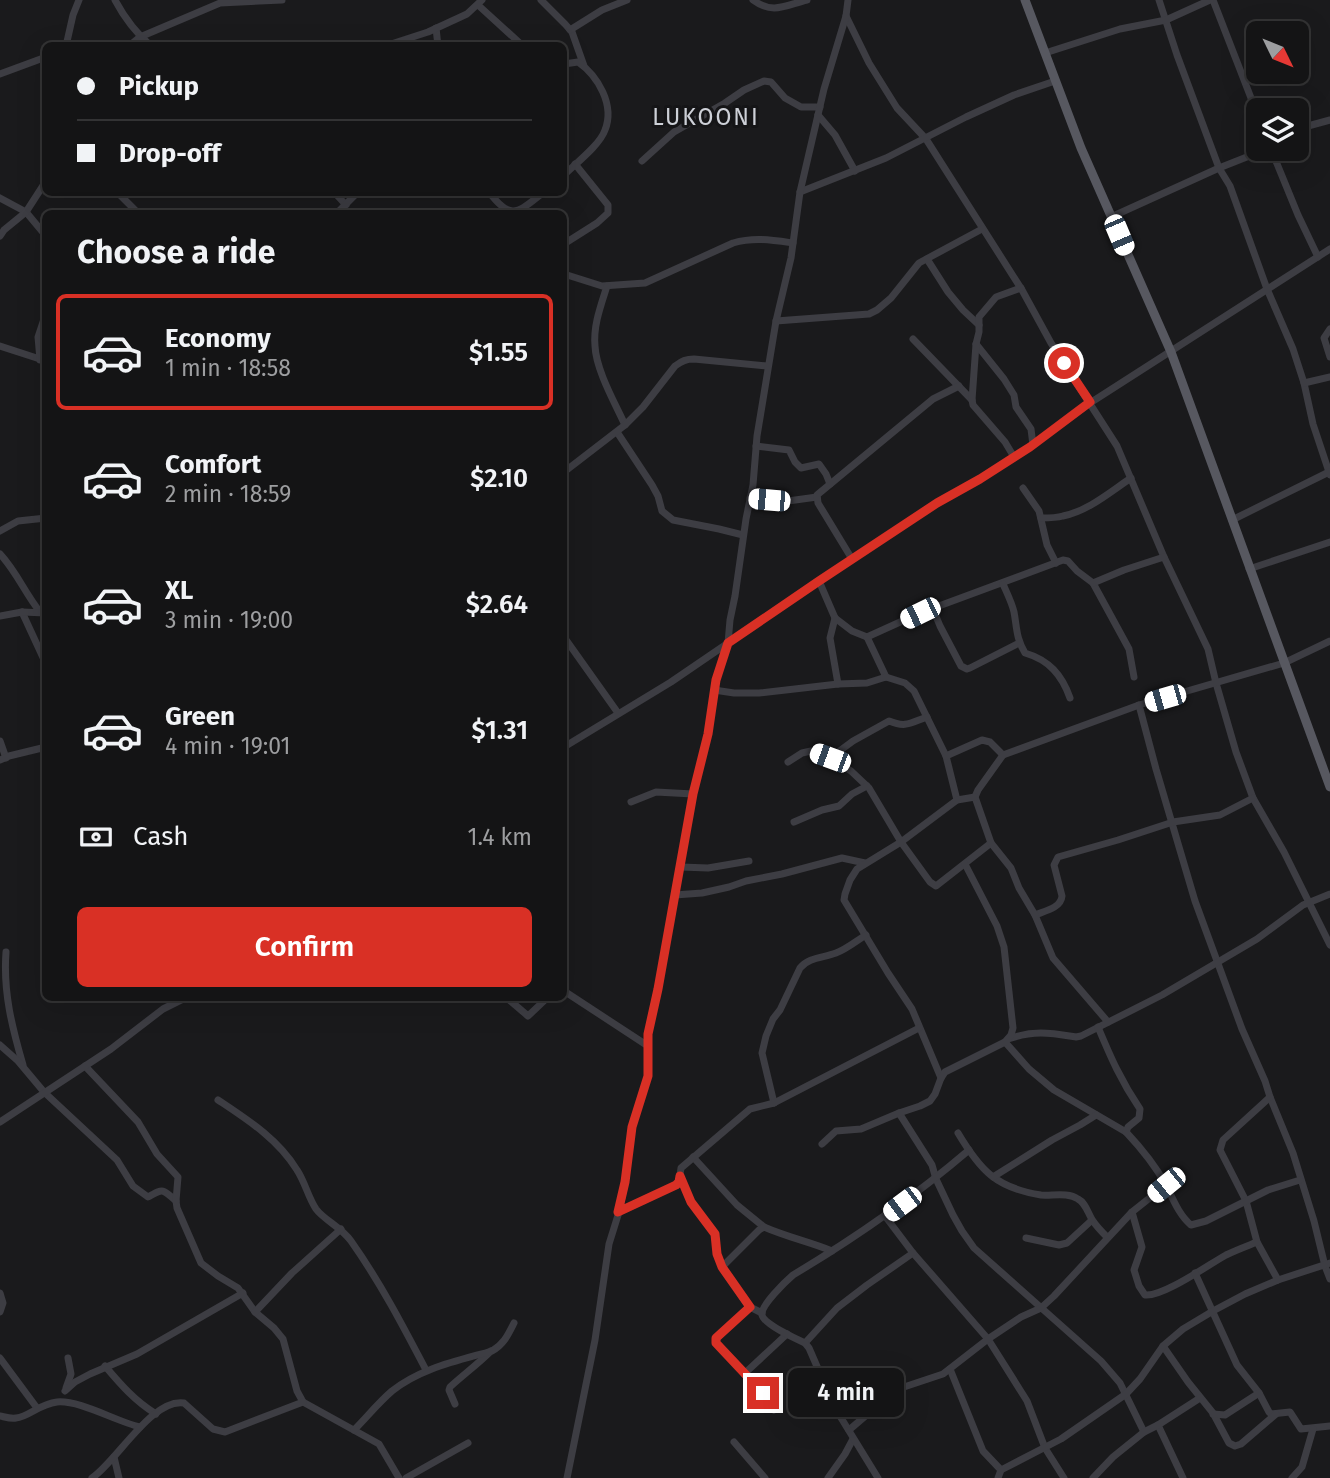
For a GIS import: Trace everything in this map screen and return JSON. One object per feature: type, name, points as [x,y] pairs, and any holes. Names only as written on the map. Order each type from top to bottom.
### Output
[{"type":"main road","points":[[1025,0],[1081,148],[1171,352],[1330,788]]},
{"type":"street","points":[[67,42],[79,0]]},
{"type":"street","points":[[115,0],[146,42]]},
{"type":"street","points":[[134,42],[220,3],[282,0]]},
{"type":"street","points":[[541,0],[570,30],[584,66]]},
{"type":"street","points":[[606,0],[606,9]]},
{"type":"street","points":[[570,30],[626,0]]},
{"type":"street","points":[[753,0],[759,5],[783,8],[807,0]]},
{"type":"street","points":[[567,1478],[595,1340],[609,1244],[625,1182],[632,1127],[648,1076],[650,1022],[693,794],[708,734],[714,690],[728,643],[767,366],[792,258],[800,192],[848,0]]},
{"type":"street","points":[[1159,0],[1219,168],[1230,186],[1267,289],[1293,349],[1329,473],[1232,520]]},
{"type":"street","points":[[1045,53],[1119,29],[1166,20],[1211,0],[1251,98]]},
{"type":"street","points":[[396,42],[467,14],[480,2],[519,42]]},
{"type":"street","points":[[846,16],[860,46],[897,108],[926,139],[1117,446],[1164,557],[1208,649],[1236,752],[1253,798],[1284,852],[1330,945]]},
{"type":"street","points":[[436,28],[438,42]]},
{"type":"street","points":[[0,74],[42,58]]},
{"type":"street","points":[[567,64],[578,62],[598,83],[608,116],[605,131],[567,172]]},
{"type":"street","points":[[642,162],[674,132],[764,81],[771,82],[785,98],[801,107],[819,111],[855,171]]},
{"type":"street","points":[[800,192],[886,158],[966,117],[1055,81]]},
{"type":"street","points":[[1309,126],[1330,120]]},
{"type":"street","points":[[1111,217],[1246,158]]},
{"type":"street","points":[[1274,161],[1318,257]]},
{"type":"street","points":[[567,242],[608,213],[608,205],[575,164]]},
{"type":"street","points":[[0,236],[26,212],[42,187]]},
{"type":"street","points":[[121,196],[135,210]]},
{"type":"street","points":[[338,196],[346,205]]},
{"type":"street","points":[[340,210],[354,196]]},
{"type":"street","points":[[492,196],[505,210]]},
{"type":"street","points":[[518,210],[539,196]]},
{"type":"street","points":[[0,198],[26,212],[42,231]]},
{"type":"street","points":[[776,321],[869,314],[891,298],[914,267],[982,229]]},
{"type":"street","points":[[567,275],[602,286],[645,283],[733,243],[760,238],[793,243]]},
{"type":"street","points":[[567,745],[671,682],[937,503],[1014,457],[1090,402],[1330,249]]},
{"type":"street","points":[[927,259],[948,292],[979,326]]},
{"type":"street","points":[[607,286],[597,321],[594,346],[597,360],[625,425]]},
{"type":"street","points":[[1014,457],[1005,442],[973,405],[972,400],[981,314],[1001,294],[1021,288]]},
{"type":"street","points":[[42,325],[38,337],[42,355]]},
{"type":"street","points":[[1330,329],[1324,338],[1330,357]]},
{"type":"street","points":[[913,339],[972,400]]},
{"type":"street","points":[[976,345],[1014,395],[1016,407],[1031,429],[1032,444]]},
{"type":"street","points":[[0,346],[42,360]]},
{"type":"street","points":[[567,470],[625,425],[675,366],[687,359],[767,366]]},
{"type":"street","points":[[1304,383],[1330,377]]},
{"type":"street","points":[[852,559],[818,503],[820,492],[933,399],[959,386]]},
{"type":"street","points":[[617,432],[652,485],[667,517],[743,535]]},
{"type":"street","points":[[757,446],[789,450],[801,468],[820,464],[830,484]]},
{"type":"street","points":[[1041,518],[1075,513],[1130,478]]},
{"type":"street","points":[[1023,488],[1039,511],[1043,533],[1056,563]]},
{"type":"street","points":[[750,498],[788,501],[817,497]]},
{"type":"street","points":[[0,531],[18,521],[42,518]]},
{"type":"street","points":[[1249,569],[1330,542]]},
{"type":"street","points":[[0,554],[13,570],[27,596],[42,612]]},
{"type":"street","points":[[1093,583],[1164,557]]},
{"type":"street","points":[[867,638],[933,608],[1068,561],[1093,583],[1129,649],[1135,677]]},
{"type":"street","points":[[819,581],[835,618],[867,638],[886,677]]},
{"type":"street","points":[[1003,584],[1014,612],[1019,643],[1025,653],[1037,656],[1060,675],[1070,698]]},
{"type":"street","points":[[933,608],[961,666],[967,669],[1019,643]]},
{"type":"street","points":[[22,612],[42,655]]},
{"type":"street","points":[[0,616],[22,612],[42,613]]},
{"type":"street","points":[[835,618],[830,638],[838,684]]},
{"type":"street","points":[[567,641],[618,713]]},
{"type":"street","points":[[1108,1022],[1053,958],[1011,868],[991,843],[975,797],[978,790],[1003,755],[1139,705],[1284,663],[1330,641]]},
{"type":"street","points":[[714,690],[759,693],[867,683],[886,677],[905,683],[914,691],[946,756],[957,800]]},
{"type":"street","points":[[1139,705],[1195,901],[1242,1029],[1293,1153],[1330,1279]]},
{"type":"street","points":[[830,758],[853,741],[889,721],[904,725],[927,717]]},
{"type":"street","points":[[946,756],[982,740],[990,742],[1003,755]]},
{"type":"street","points":[[0,741],[3,759],[42,748]]},
{"type":"street","points":[[788,762],[811,751],[830,758],[851,771],[867,786],[901,842],[930,882],[936,886],[991,843]]},
{"type":"street","points":[[794,821],[839,806],[852,794],[867,786]]},
{"type":"street","points":[[631,802],[656,793],[693,794]]},
{"type":"street","points":[[941,1077],[912,1009],[845,900],[845,894],[849,880],[865,863],[901,842],[957,800],[975,797]]},
{"type":"street","points":[[1035,915],[1062,901],[1054,865],[1058,857],[1173,822],[1220,815],[1253,798]]},
{"type":"street","points":[[675,895],[702,893],[842,858],[865,863]]},
{"type":"street","points":[[681,867],[708,868],[749,861]]},
{"type":"street","points":[[965,864],[997,926],[1004,947],[1013,1028],[1012,1035],[1006,1041]]},
{"type":"street","points":[[821,1144],[836,1131],[861,1129],[920,1107],[935,1094],[945,1072],[1006,1041],[1021,1035],[1044,1032],[1076,1037],[1098,1027],[1162,995],[1256,939],[1310,902],[1330,894]]},
{"type":"street","points":[[774,1102],[762,1054],[773,1019],[800,968],[813,959],[837,953],[866,935]]},
{"type":"street","points":[[6,952],[6,991],[24,1068]]},
{"type":"street","points":[[567,993],[648,1046]]},
{"type":"street","points":[[0,1122],[111,1049],[163,1009],[179,1001]]},
{"type":"street","points":[[510,1001],[527,1016],[544,1001]]},
{"type":"street","points":[[1098,1027],[1115,1069],[1140,1108],[1139,1118],[1126,1132]]},
{"type":"street","points":[[618,1212],[676,1185],[681,1168],[750,1109],[774,1102],[919,1028]]},
{"type":"street","points":[[1006,1041],[1029,1069],[1054,1090],[1126,1132],[1146,1152],[1185,1220],[1191,1225],[1206,1221],[1268,1190],[1300,1180]]},
{"type":"street","points":[[0,1045],[44,1092],[117,1160],[136,1190],[148,1197],[159,1190],[164,1191],[176,1201]]},
{"type":"street","points":[[85,1066],[138,1122],[157,1154],[178,1177],[177,1208],[201,1262],[238,1288],[255,1312],[283,1339],[297,1391],[303,1402],[379,1444],[399,1478]]},
{"type":"street","points":[[1269,1097],[1220,1144],[1222,1156],[1246,1201],[1257,1242],[1278,1280]]},
{"type":"street","points":[[218,1100],[275,1142],[297,1170],[317,1210],[350,1240],[386,1296],[426,1370]]},
{"type":"street","points":[[899,1113],[932,1165],[961,1231],[974,1248],[1101,1361],[1120,1383],[1144,1432]]},
{"type":"street","points":[[993,1177],[1096,1115]]},
{"type":"street","points":[[958,1133],[983,1170],[993,1177],[1015,1189],[1041,1195],[1077,1198],[1107,1237]]},
{"type":"street","points":[[762,1313],[793,1275],[885,1216],[936,1179],[969,1150]]},
{"type":"street","points":[[693,1157],[737,1205],[764,1227],[832,1251]]},
{"type":"street","points":[[680,1176],[691,1202],[715,1234],[717,1254],[722,1267],[750,1307],[762,1313],[768,1322],[805,1343],[835,1408],[878,1478]]},
{"type":"street","points":[[849,1430],[901,1388],[943,1374],[988,1339],[1021,1317],[1041,1308],[1132,1212],[1166,1185]]},
{"type":"street","points":[[1132,1212],[1142,1247],[1134,1270],[1145,1295],[1150,1296],[1171,1287],[1228,1254],[1257,1242]]},
{"type":"street","points":[[885,1216],[913,1253],[988,1339],[1027,1401],[1045,1448],[1064,1478]]},
{"type":"street","points":[[1026,1238],[1059,1245],[1067,1243],[1092,1220]]},
{"type":"street","points":[[722,1267],[764,1227]]},
{"type":"street","points":[[255,1312],[292,1273],[341,1229]]},
{"type":"street","points":[[805,1343],[837,1308],[913,1253]]},
{"type":"street","points":[[950,1369],[983,1451],[1000,1474],[1094,1417],[1126,1394],[1163,1346],[1183,1329],[1245,1294],[1278,1280],[1327,1265]]},
{"type":"street","points":[[1195,1273],[1237,1365],[1259,1393],[1269,1412],[1290,1412],[1300,1429],[1330,1426]]},
{"type":"street","points":[[0,1293],[3,1303],[0,1312]]},
{"type":"street","points":[[65,1391],[75,1382],[106,1366],[132,1357],[243,1293]]},
{"type":"street","points":[[750,1307],[716,1338],[716,1343],[763,1393],[774,1410]]},
{"type":"street","points":[[455,1404],[450,1387],[503,1343],[514,1323]]},
{"type":"street","points":[[744,1374],[787,1334]]},
{"type":"street","points":[[1163,1346],[1213,1413],[1229,1443],[1235,1446],[1241,1444],[1276,1414]]},
{"type":"street","points":[[354,1430],[390,1392],[426,1370],[492,1351]]},
{"type":"street","points":[[0,1358],[37,1408]]},
{"type":"street","points":[[62,1402],[71,1374],[68,1358]]},
{"type":"street","points":[[106,1366],[126,1391],[156,1414]]},
{"type":"street","points":[[1213,1413],[1225,1415],[1259,1393]]},
{"type":"street","points":[[1093,1478],[1113,1457],[1144,1432],[1200,1398]]},
{"type":"street","points":[[0,1416],[20,1418],[46,1404],[62,1402],[82,1406],[122,1423],[140,1427]]},
{"type":"street","points":[[92,1478],[140,1427],[169,1404],[181,1402],[189,1406],[213,1429],[225,1432],[303,1402]]},
{"type":"street","points":[[1158,1425],[1183,1478]]},
{"type":"street","points":[[1292,1478],[1302,1466],[1313,1429]]},
{"type":"street","points":[[829,1477],[853,1439]]},
{"type":"street","points":[[734,1442],[765,1478]]},
{"type":"street","points":[[406,1478],[468,1443]]},
{"type":"street","points":[[114,1457],[120,1478]]},
{"type":"district","name":"LUKOONI","points":[[706,117]]},
{"type":"route","points":[[763,1393],[716,1343],[716,1338],[750,1307],[722,1267],[717,1254],[715,1234],[691,1202],[680,1176],[676,1185],[618,1212],[632,1127],[648,1076],[650,1022],[720,668],[728,643],[937,503],[1030,447],[1090,402],[1064,363]]}]
